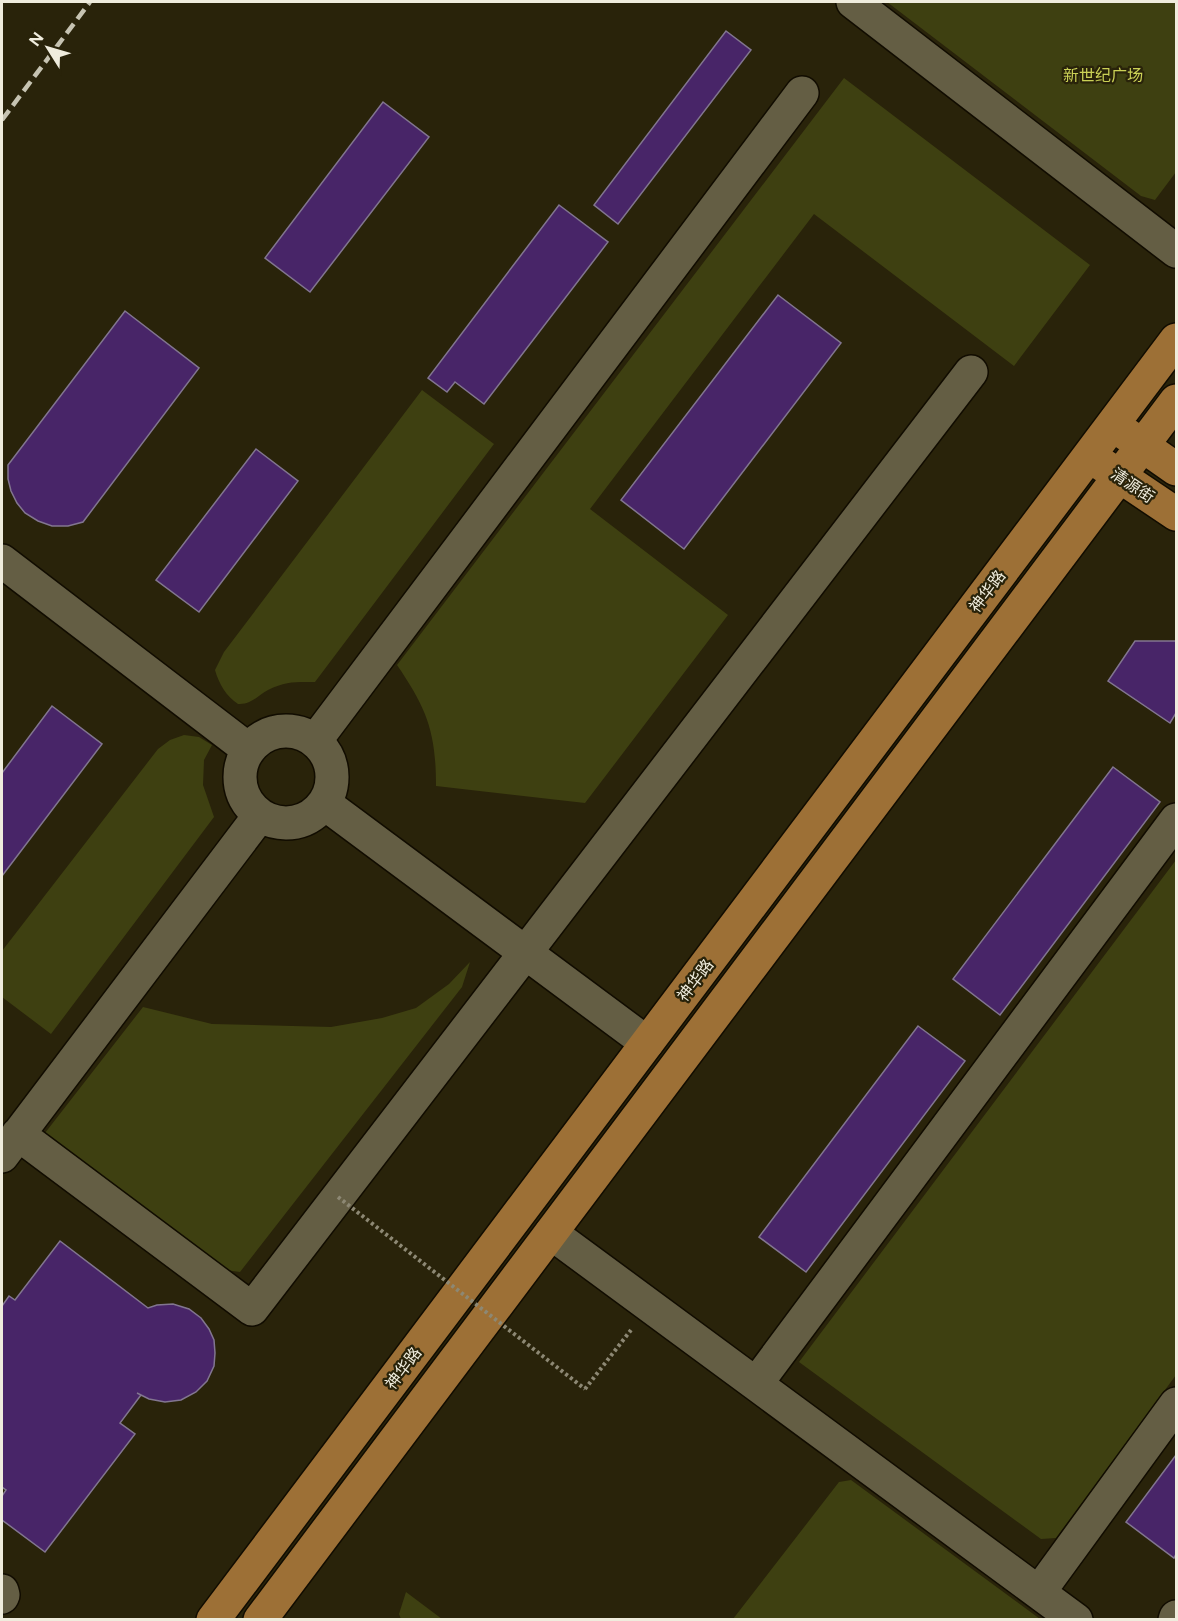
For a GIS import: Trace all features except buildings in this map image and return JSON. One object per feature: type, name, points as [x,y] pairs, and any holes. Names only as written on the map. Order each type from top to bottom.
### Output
[{"type":"main road","name":"神华路","points":[[213,1620],[1176,340]]},
{"type":"main road","points":[[236,1590],[267,1617],[550,1233],[1176,401]]},
{"type":"main road","points":[[1112,425],[1176,468]]},
{"type":"main road","name":"清源街","points":[[1089,456],[1176,514]]},
{"type":"street","points":[[853,2],[1176,251]]},
{"type":"street","points":[[315,741],[802,93]]},
{"type":"street","points":[[260,815],[10,1145],[252,1309],[971,372]]},
{"type":"street","points":[[2,561],[249,750]]},
{"type":"street","points":[[288,731],[302,734],[315,741],[326,753],[331,767],[332,783],[327,798],[318,811],[305,820],[289,823],[274,822],[251,808],[240,779],[242,764],[249,750],[259,740],[273,733],[288,731]]},
{"type":"street","points":[[324,803],[647,1043]]},
{"type":"street","points":[[756,1384],[1176,820]]},
{"type":"street","points":[[550,1233],[1076,1620]]},
{"type":"street","points":[[1039,1592],[1176,1404]]},
{"type":"street","points":[[2,1591],[2,1597]]},
{"type":"path","points":[[338,1197],[585,1389],[649,1306]]},
{"type":"green space","name":"新世纪广场","points":[[887,2],[1176,2],[1176,172],[1155,200],[1141,196]]},
{"type":"green space","points":[[844,78],[1090,265],[1014,366],[814,214],[590,509],[728,615],[585,803],[436,786],[434,750],[428,722],[416,695],[397,665]]},
{"type":"green space","points":[[422,390],[494,444],[315,682],[280,685],[250,702],[238,704],[223,689],[215,670],[224,652]]},
{"type":"green space","points":[[184,735],[199,737],[212,745],[204,760],[203,785],[214,817],[51,1034],[2,997],[2,951],[158,749],[170,740]]},
{"type":"green space","points":[[1176,860],[1176,1375],[1056,1538],[1041,1539],[799,1362]]},
{"type":"green space","points":[[470,962],[462,987],[240,1272],[226,1270],[45,1133],[143,1007],[212,1024],[331,1027],[382,1018],[416,1008],[449,984]]},
{"type":"green space","points":[[851,1480],[1040,1619],[733,1619],[839,1482]]},
{"type":"green space","points":[[406,1592],[442,1619],[401,1619],[399,1614]]},
{"type":"railway","points":[[2,120],[90,2]]}]
